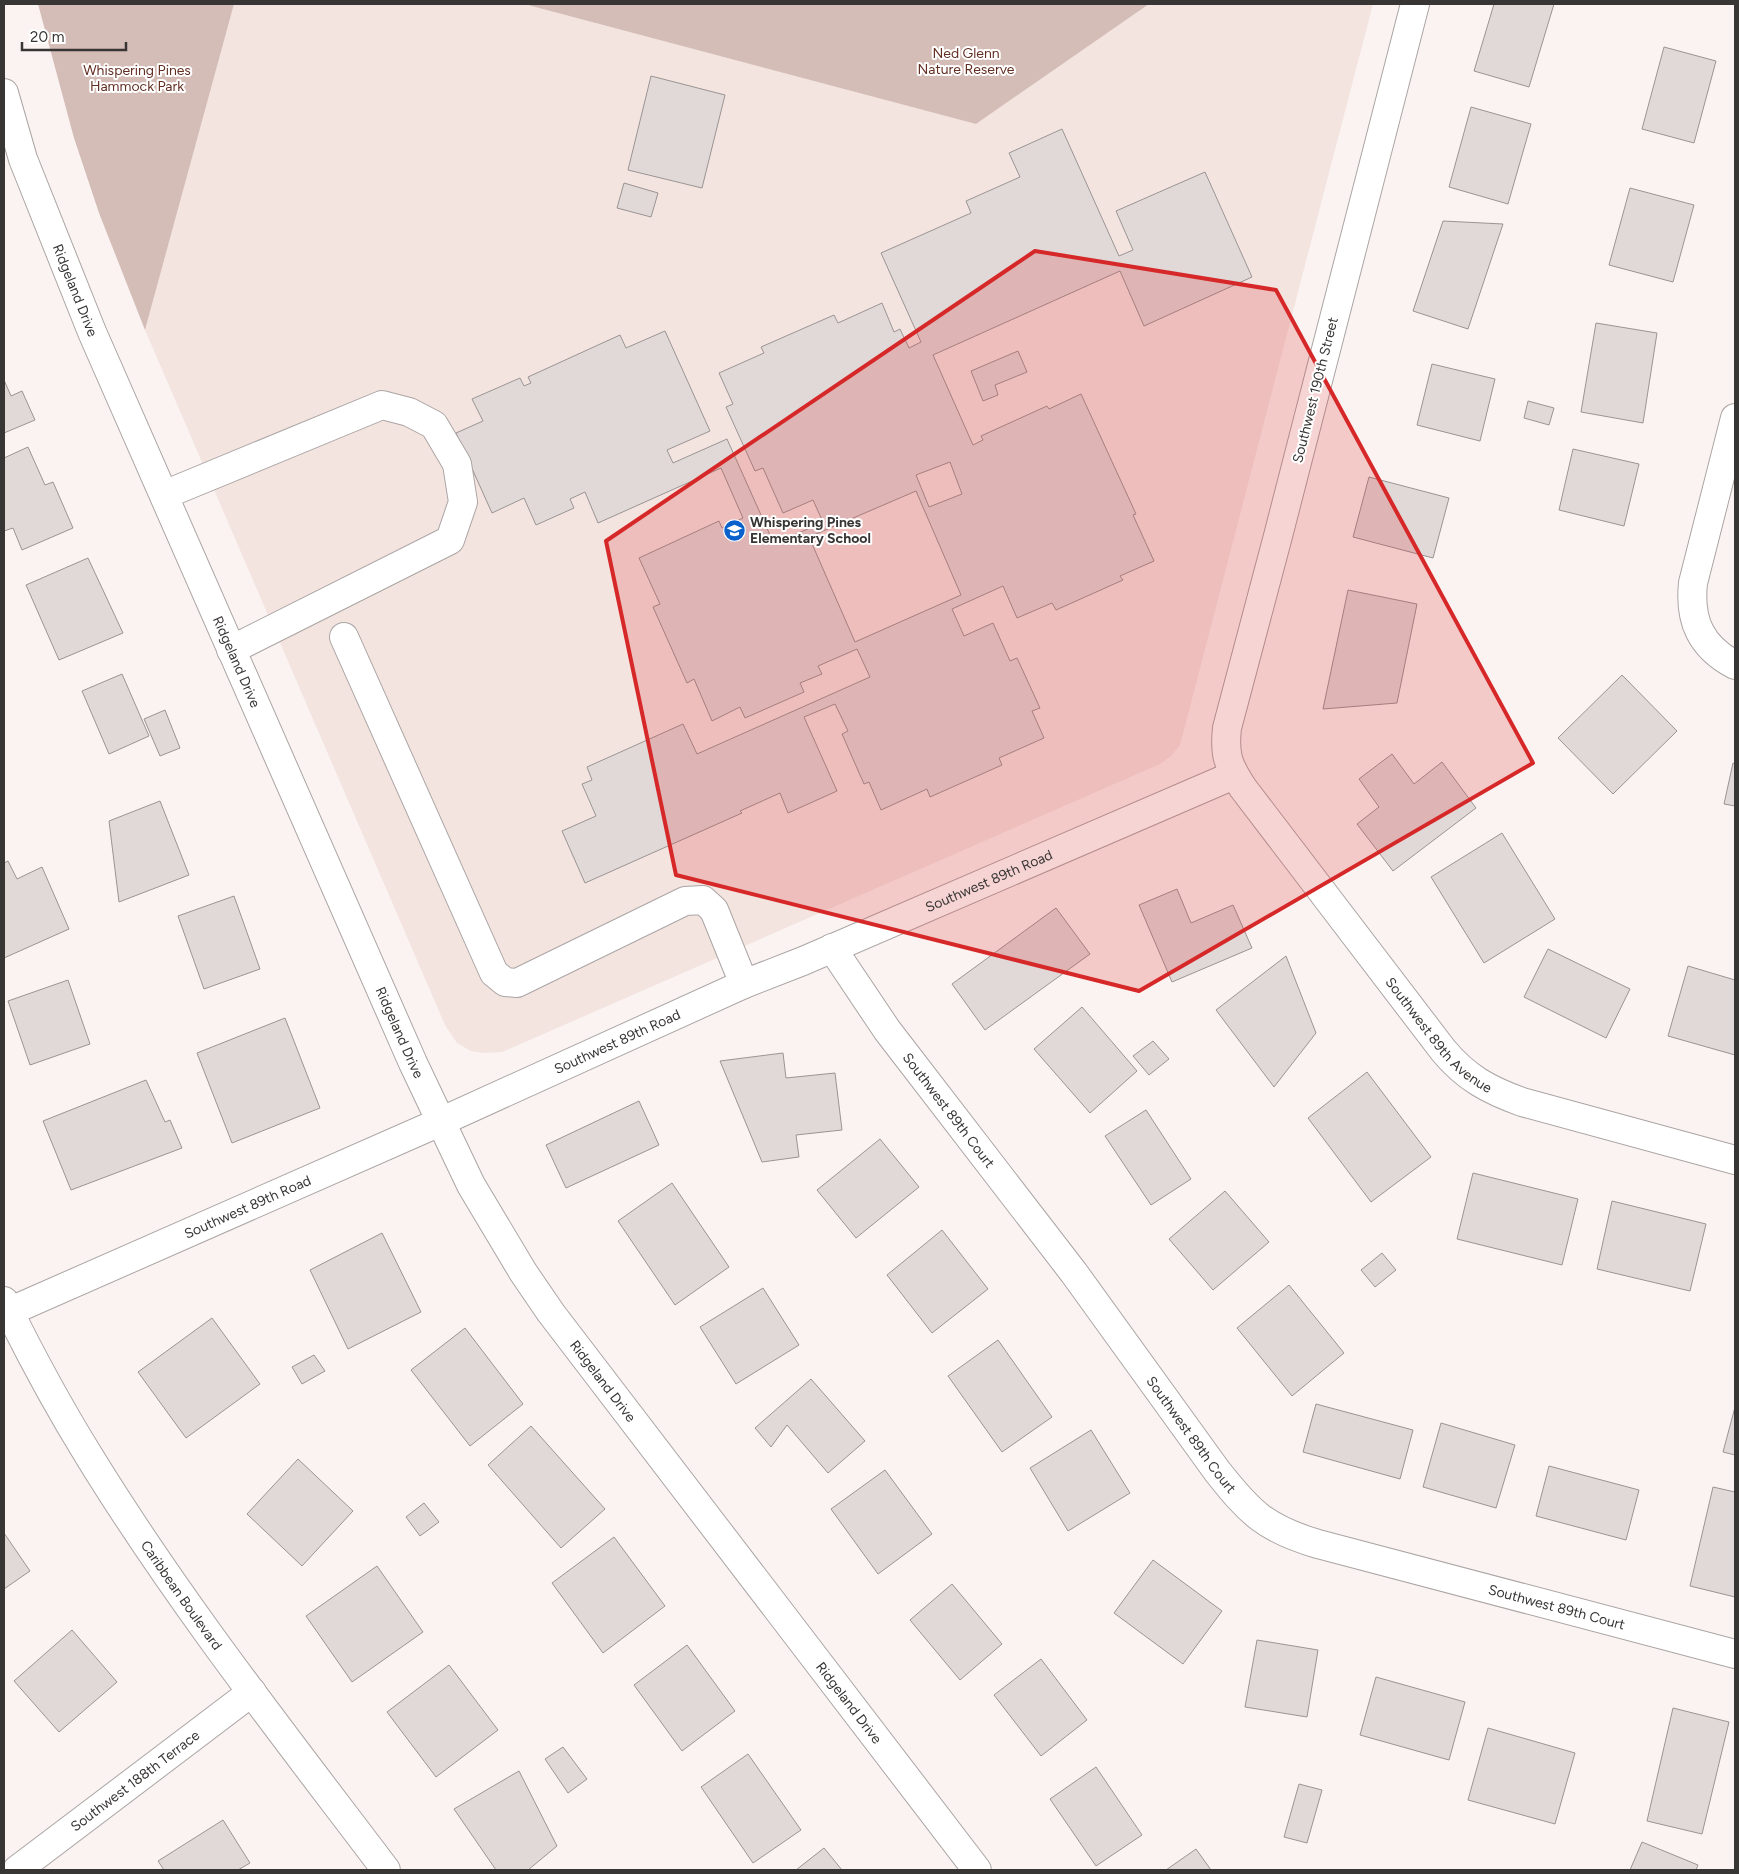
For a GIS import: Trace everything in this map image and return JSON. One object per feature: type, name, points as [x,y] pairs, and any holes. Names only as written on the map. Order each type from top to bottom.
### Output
[{"type":"street","name":"Southwest 190th Street","points":[[1234,775],[1227,762],[1225,747],[1227,728],[1414,4]]},
{"type":"street","name":"Ridgeland Drive","points":[[4,93],[23,159],[65,267],[231,650],[440,1122],[471,1185],[496,1229],[551,1313],[977,1870]]},
{"type":"street","points":[[164,495],[382,405],[409,412],[434,425],[457,464],[463,502],[450,540],[231,650]]},
{"type":"street","points":[[1735,418],[1693,583],[1691,601],[1694,618],[1707,643],[1724,659],[1735,665]]},
{"type":"street","points":[[344,637],[494,974],[505,982],[517,984],[685,902],[703,900],[714,910],[744,984]]},
{"type":"street","name":"Southwest 89th Road","points":[[5,1309],[440,1122],[744,984],[1234,775]]},
{"type":"street","name":"Southwest 89th Avenue","points":[[1234,775],[1443,1050],[1468,1076],[1501,1095],[1522,1102],[1735,1160]]},
{"type":"street","name":"Southwest 89th Court","points":[[832,948],[887,1030],[1044,1237],[1074,1273],[1217,1471],[1237,1497],[1256,1516],[1271,1526],[1318,1544],[1735,1654]]},
{"type":"street","name":"Caribbean Boulevard","points":[[5,1309],[60,1408],[118,1502],[169,1578],[386,1870]]},
{"type":"street","name":"Southwest 188th Terrace","points":[[17,1870],[252,1692]]},
{"type":"highlighted area","points":[[1035,251],[1276,290],[1533,763],[1139,991],[676,875],[606,541]]},
{"type":"shaded area","name":"Whispering Pines Elementary School","points":[[234,4],[524,4],[976,124],[1149,4],[1373,4],[1180,745],[1171,756],[1160,764],[502,1052],[483,1053],[471,1051],[457,1043],[445,1025],[145,330]]},
{"type":"green space","name":"Whispering Pines Hammock Park","points":[[38,4],[234,4],[145,330],[99,213],[74,138]]},
{"type":"green space","name":"Ned Glenn Nature Reserve","points":[[524,4],[1149,4],[976,124]]},
{"type":"building","points":[[1494,4],[1554,4],[1529,87],[1474,71]]},
{"type":"building","points":[[1664,47],[1716,61],[1694,143],[1642,129]]},
{"type":"building","points":[[651,76],[725,95],[702,188],[628,170]]},
{"type":"building","points":[[1471,107],[1531,124],[1508,204],[1449,187]]},
{"type":"building","points":[[1062,129],[1119,256],[1133,250],[1116,211],[1205,172],[1252,277],[1144,326],[1120,271],[933,355],[973,445],[983,440],[981,436],[1047,406],[1049,409],[1081,394],[1136,514],[1133,515],[1154,561],[1120,576],[1123,580],[1056,610],[1052,603],[1017,618],[1003,586],[952,609],[964,636],[993,623],[1010,661],[1017,658],[1040,708],[1032,711],[1044,738],[999,758],[1002,765],[930,797],[927,789],[881,810],[869,782],[864,784],[842,734],[848,731],[835,704],[804,717],[837,791],[788,813],[780,793],[740,811],[742,813],[585,883],[562,831],[596,816],[582,784],[592,780],[587,767],[683,724],[697,754],[870,677],[857,649],[818,666],[822,674],[800,683],[804,692],[745,718],[740,707],[712,721],[694,679],[687,683],[653,607],[660,604],[639,558],[719,521],[722,528],[743,518],[721,468],[598,523],[585,492],[570,499],[574,508],[536,525],[524,498],[492,513],[456,433],[483,421],[472,399],[520,378],[524,386],[531,383],[528,377],[620,335],[626,348],[665,331],[710,431],[667,450],[673,463],[727,439],[774,544],[823,522],[813,500],[783,513],[763,468],[755,471],[726,407],[733,404],[719,373],[764,353],[761,347],[834,315],[838,323],[882,303],[894,332],[900,329],[909,348],[921,342],[881,253],[971,213],[966,201],[1020,177],[1009,153]],"holes":[[[950,462],[962,494],[929,507],[916,475]],[[916,491],[961,595],[855,642],[809,537]]]},
{"type":"building","points":[[624,183],[658,193],[651,217],[617,208]]},
{"type":"building","points":[[1630,188],[1694,205],[1673,282],[1609,265]]},
{"type":"building","points":[[1443,221],[1503,224],[1468,329],[1413,311]]},
{"type":"building","points":[[1596,323],[1657,333],[1643,423],[1581,412]]},
{"type":"building","points":[[1018,351],[1027,372],[995,385],[998,395],[983,401],[971,371]]},
{"type":"building","points":[[1432,364],[1495,379],[1480,441],[1417,425]]},
{"type":"building","points":[[4,380],[11,396],[22,391],[35,420],[4,433]]},
{"type":"building","points":[[1528,401],[1554,408],[1549,425],[1524,418]]},
{"type":"building","points":[[28,447],[45,485],[53,482],[73,528],[22,550],[13,528],[4,531],[4,458]]},
{"type":"building","points":[[1573,449],[1639,464],[1624,526],[1559,510]]},
{"type":"building","points":[[1369,477],[1449,498],[1433,558],[1353,537]]},
{"type":"building","points":[[88,558],[123,633],[59,660],[26,585]]},
{"type":"building","points":[[1348,590],[1417,604],[1397,703],[1323,709]]},
{"type":"building","points":[[122,674],[149,736],[109,754],[82,691]]},
{"type":"building","points":[[1622,675],[1677,731],[1613,794],[1558,738]]},
{"type":"building","points":[[165,710],[180,748],[160,756],[144,719]]},
{"type":"building","points":[[1392,754],[1414,784],[1442,762],[1476,808],[1393,871],[1357,824],[1379,807],[1359,779]]},
{"type":"building","points":[[1733,763],[1735,764],[1735,806],[1724,804]]},
{"type":"building","points":[[160,801],[189,875],[119,902],[109,821]]},
{"type":"building","points":[[1502,833],[1555,919],[1484,963],[1431,877]]},
{"type":"building","points":[[8,861],[17,879],[42,867],[69,929],[4,958],[4,863]]},
{"type":"building","points":[[1177,889],[1191,923],[1233,905],[1252,948],[1172,982],[1139,905]]},
{"type":"building","points":[[234,896],[260,969],[204,989],[178,916]]},
{"type":"building","points":[[1056,908],[1090,954],[985,1030],[952,984]]},
{"type":"building","points":[[1548,949],[1630,989],[1606,1038],[1524,997]]},
{"type":"building","points":[[1286,956],[1316,1033],[1274,1087],[1216,1010]]},
{"type":"building","points":[[1688,966],[1735,980],[1735,1055],[1668,1036]]},
{"type":"building","points":[[68,980],[90,1044],[30,1065],[8,1001]]},
{"type":"building","points":[[1082,1007],[1137,1071],[1090,1113],[1034,1049]]},
{"type":"building","points":[[285,1018],[320,1108],[232,1143],[197,1053]]},
{"type":"building","points":[[1153,1041],[1169,1059],[1149,1075],[1133,1056]]},
{"type":"building","points":[[783,1053],[786,1078],[835,1073],[842,1130],[796,1135],[799,1157],[762,1162],[720,1061]]},
{"type":"building","points":[[1367,1072],[1431,1157],[1371,1202],[1308,1118]]},
{"type":"building","points":[[146,1080],[165,1122],[170,1120],[182,1148],[71,1190],[43,1121]]},
{"type":"building","points":[[639,1101],[659,1145],[566,1188],[546,1145]]},
{"type":"building","points":[[1146,1110],[1191,1179],[1151,1205],[1105,1136]]},
{"type":"building","points":[[880,1139],[919,1187],[856,1238],[817,1190]]},
{"type":"building","points":[[1473,1173],[1578,1199],[1562,1265],[1457,1239]]},
{"type":"building","points":[[672,1183],[729,1267],[675,1305],[618,1221]]},
{"type":"building","points":[[1225,1191],[1269,1242],[1213,1290],[1169,1239]]},
{"type":"building","points":[[1612,1201],[1706,1224],[1690,1291],[1597,1269]]},
{"type":"building","points":[[942,1230],[988,1289],[932,1333],[887,1275]]},
{"type":"building","points":[[382,1233],[421,1312],[348,1349],[310,1270]]},
{"type":"building","points":[[1382,1253],[1396,1270],[1375,1287],[1361,1270]]},
{"type":"building","points":[[1289,1285],[1344,1353],[1292,1396],[1237,1328]]},
{"type":"building","points":[[763,1288],[799,1345],[736,1384],[700,1327]]},
{"type":"building","points":[[212,1318],[260,1384],[186,1438],[138,1372]]},
{"type":"building","points":[[465,1328],[523,1404],[470,1446],[411,1370]]},
{"type":"building","points":[[998,1340],[1052,1417],[1002,1452],[948,1376]]},
{"type":"building","points":[[314,1355],[325,1371],[302,1384],[292,1367]]},
{"type":"building","points":[[811,1379],[865,1441],[828,1473],[787,1425],[771,1447],[755,1428]]},
{"type":"building","points":[[1316,1404],[1413,1430],[1400,1479],[1303,1452]]},
{"type":"building","points":[[1735,1407],[1735,1455],[1723,1452]]},
{"type":"building","points":[[1441,1423],[1515,1445],[1496,1508],[1423,1487]]},
{"type":"building","points":[[531,1426],[605,1509],[561,1548],[488,1465]]},
{"type":"building","points":[[1091,1430],[1130,1493],[1068,1531],[1030,1468]]},
{"type":"building","points":[[298,1459],[353,1511],[302,1566],[247,1514]]},
{"type":"building","points":[[1549,1466],[1639,1490],[1626,1540],[1536,1516]]},
{"type":"building","points":[[885,1470],[932,1534],[878,1574],[831,1509]]},
{"type":"building","points":[[1713,1487],[1735,1492],[1735,1597],[1690,1586]]},
{"type":"building","points":[[424,1503],[439,1522],[420,1536],[406,1517]]},
{"type":"building","points":[[4,1533],[30,1571],[4,1589]]},
{"type":"building","points":[[614,1537],[665,1606],[603,1653],[552,1583]]},
{"type":"building","points":[[1153,1560],[1222,1611],[1183,1664],[1114,1613]]},
{"type":"building","points":[[377,1566],[423,1632],[352,1682],[306,1616]]},
{"type":"building","points":[[952,1584],[1002,1644],[960,1680],[910,1620]]},
{"type":"building","points":[[72,1630],[117,1682],[59,1732],[14,1681]]},
{"type":"building","points":[[1257,1640],[1318,1650],[1307,1717],[1245,1707]]},
{"type":"building","points":[[687,1645],[735,1711],[682,1751],[634,1685]]},
{"type":"building","points":[[1041,1659],[1087,1720],[1041,1756],[994,1695]]},
{"type":"building","points":[[449,1665],[498,1730],[436,1777],[387,1712]]},
{"type":"building","points":[[1376,1677],[1465,1702],[1449,1760],[1360,1735]]},
{"type":"building","points":[[1673,1708],[1729,1722],[1702,1834],[1647,1821]]},
{"type":"building","points":[[1488,1728],[1575,1753],[1555,1824],[1468,1800]]},
{"type":"building","points":[[563,1747],[587,1779],[568,1793],[545,1759]]},
{"type":"building","points":[[748,1754],[801,1830],[753,1863],[701,1787]]},
{"type":"building","points":[[1096,1767],[1142,1835],[1096,1866],[1050,1799]]},
{"type":"building","points":[[519,1771],[557,1846],[528,1870],[496,1870],[454,1809]]},
{"type":"building","points":[[1299,1784],[1322,1790],[1307,1843],[1284,1837]]},
{"type":"building","points":[[223,1820],[250,1863],[238,1870],[164,1870],[158,1861]]},
{"type":"building","points":[[1642,1842],[1698,1865],[1696,1870],[1630,1870]]},
{"type":"building","points":[[824,1848],[842,1870],[796,1870]]},
{"type":"building","points":[[1196,1849],[1211,1870],[1166,1870]]},
{"type":"place","name":"Whispering Pines Elementary School","points":[[734,530]]}]
